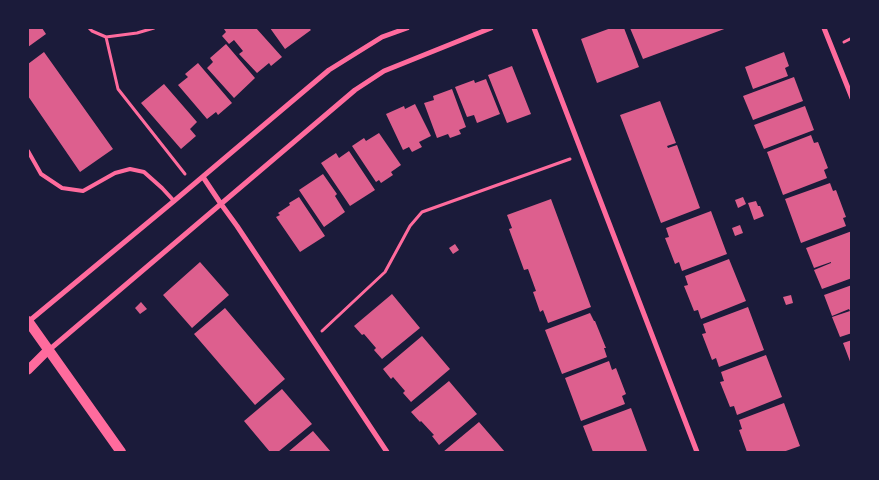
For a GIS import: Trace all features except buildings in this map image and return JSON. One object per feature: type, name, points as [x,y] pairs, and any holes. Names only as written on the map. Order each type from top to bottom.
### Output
[{"type":"main road","points":[[28,322],[121,452]]},
{"type":"street","points":[[28,322],[329,70],[382,36],[407,28]]},
{"type":"street","points":[[28,370],[48,350],[355,90],[384,71],[491,28]]},
{"type":"street","points":[[534,28],[697,452]]},
{"type":"street","points":[[824,28],[852,98]]},
{"type":"street","points":[[203,177],[387,452]]},
{"type":"lane","points":[[28,151],[41,174],[62,188],[83,191],[115,173],[130,169],[144,172],[174,201]]},
{"type":"path","points":[[89,28],[106,37],[136,33],[154,28]]},
{"type":"path","points":[[106,37],[118,89],[193,184]]},
{"type":"path","points":[[313,340],[385,272],[410,226],[422,212],[584,155]]}]
